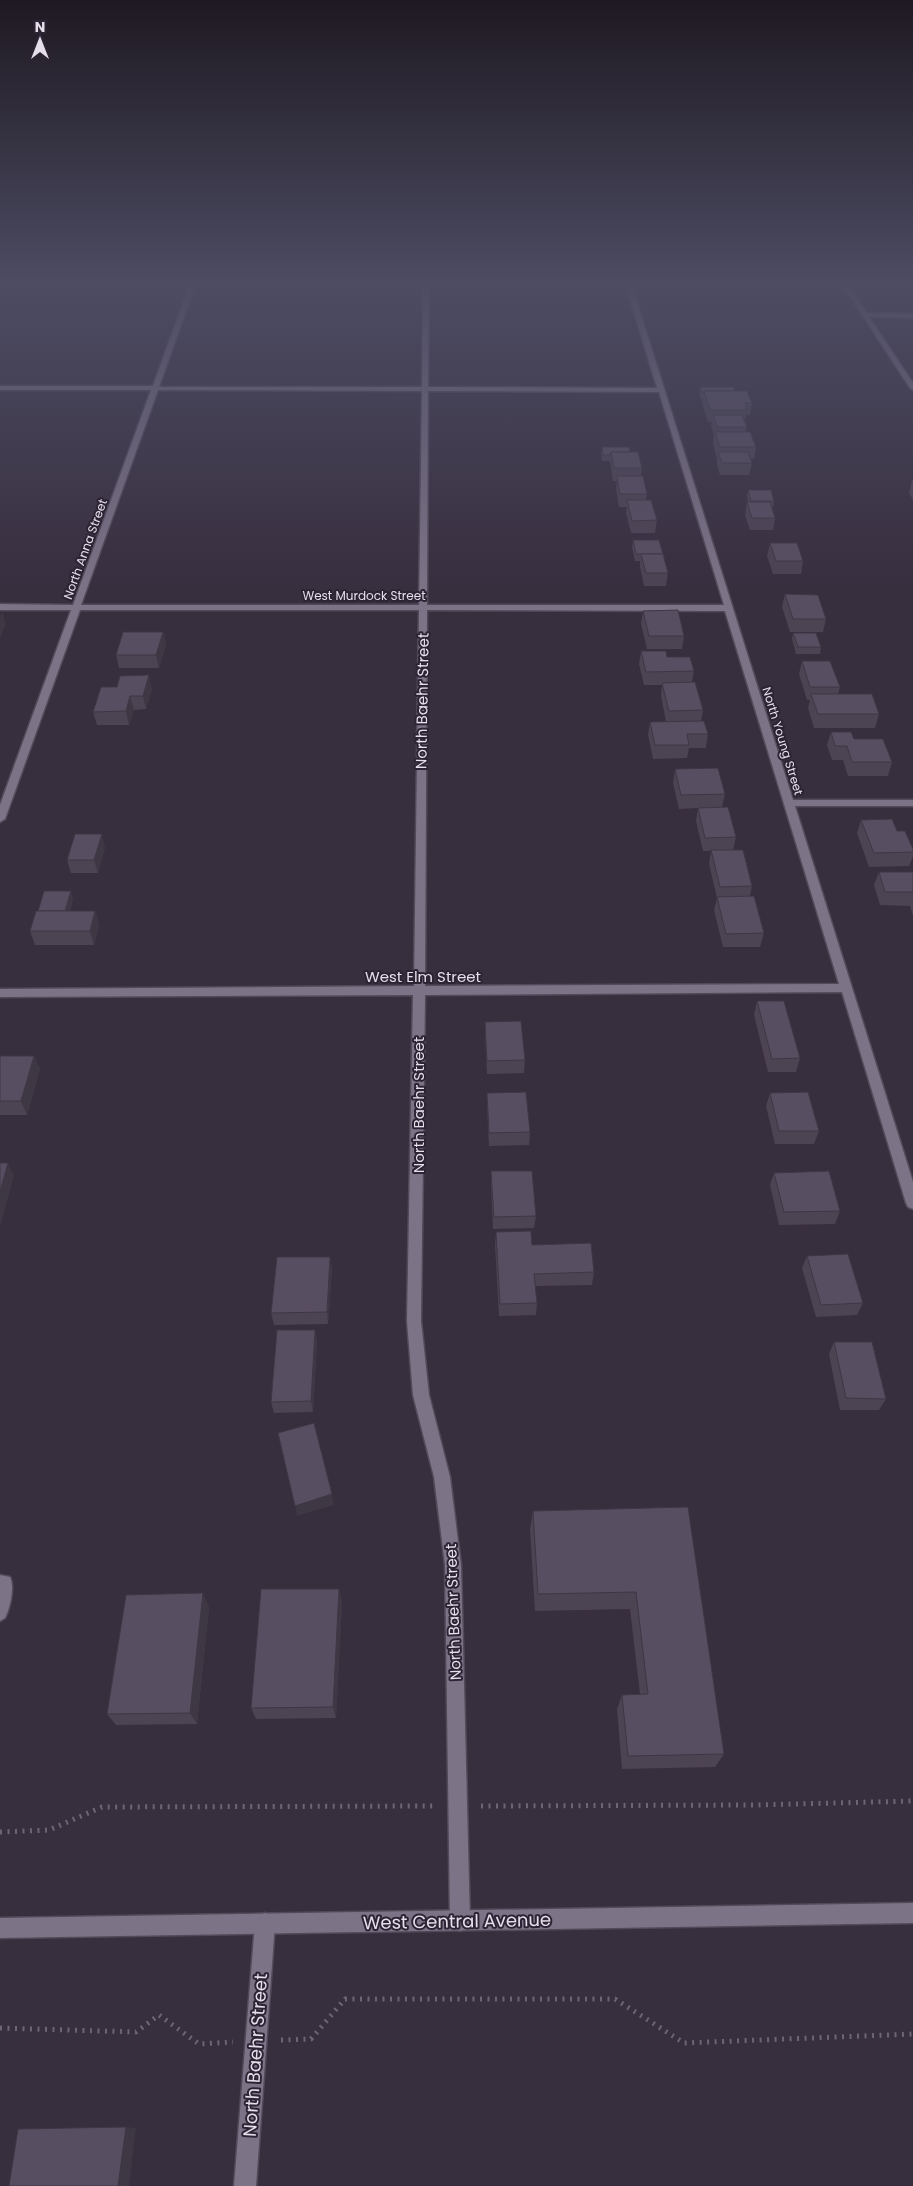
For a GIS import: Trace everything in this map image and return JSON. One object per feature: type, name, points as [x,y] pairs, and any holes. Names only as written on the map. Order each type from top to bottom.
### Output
[{"type":"street","name":"North Anna Street","points":[[0,819],[155,388]]},
{"type":"street","points":[[157,388],[661,390]]},
{"type":"street","name":"North Baehr Street","points":[[425,390],[414,1321],[421,1395],[442,1477],[453,1565],[460,1921]]},
{"type":"street","name":"North Young Street","points":[[661,390],[913,1203]]},
{"type":"street","name":"West Murdock Street","points":[[0,607],[728,608]]},
{"type":"street","points":[[789,803],[913,803]]},
{"type":"street","name":"West Elm Street","points":[[0,993],[846,988]]},
{"type":"street","name":"West Central Avenue","points":[[0,1928],[913,1913]]},
{"type":"street","name":"North Baehr Street","points":[[245,2186],[265,1923]]},
{"type":"lane","points":[[0,1582],[5,1582],[0,1612]]},
{"type":"path","points":[[0,2028],[136,2032],[159,2016],[198,2044],[256,2042],[311,2039],[345,1999],[615,1999],[684,2042],[913,2034]]},
{"type":"building","points":[[700,388],[734,388],[735,391],[704,391],[702,393]]},
{"type":"building","points":[[704,391],[747,391],[752,403],[745,403],[747,410],[710,410]]},
{"type":"building","points":[[713,415],[742,415],[747,427],[717,427]]},
{"type":"building","points":[[715,432],[750,432],[756,447],[720,447]]},
{"type":"building","points":[[602,447],[629,447],[630,452],[611,452],[610,455],[603,455]]},
{"type":"building","points":[[611,452],[638,452],[642,468],[614,468]]},
{"type":"building","points":[[718,452],[748,452],[752,463],[722,463]]},
{"type":"building","points":[[617,476],[643,476],[647,494],[620,494]]},
{"type":"building","points":[[748,490],[771,490],[774,501],[751,501]]},
{"type":"building","points":[[627,500],[651,500],[657,520],[632,521]]},
{"type":"building","points":[[747,502],[770,502],[775,518],[752,518]]},
{"type":"building","points":[[633,540],[659,540],[663,554],[636,554]]},
{"type":"building","points":[[770,543],[797,543],[803,561],[776,561]]},
{"type":"building","points":[[641,554],[663,554],[668,573],[646,573]]},
{"type":"building","points":[[785,594],[818,595],[826,619],[793,619]]},
{"type":"building","points":[[678,610],[684,636],[649,636],[643,611]]},
{"type":"building","points":[[123,632],[163,632],[156,655],[116,655]]},
{"type":"building","points":[[793,633],[816,633],[821,647],[798,647]]},
{"type":"building","points":[[641,651],[666,651],[667,657],[690,657],[694,671],[646,672]]},
{"type":"building","points":[[802,661],[830,661],[840,687],[810,687]]},
{"type":"building","points":[[149,675],[143,696],[130,696],[126,711],[93,712],[101,687],[117,687],[120,676]]},
{"type":"building","points":[[695,682],[703,710],[669,711],[662,683]]},
{"type":"building","points":[[811,694],[872,694],[879,714],[818,714]]},
{"type":"building","points":[[704,721],[708,734],[687,734],[689,745],[655,745],[650,722]]},
{"type":"building","points":[[831,732],[851,732],[854,739],[883,739],[892,762],[852,762],[847,746],[835,746]]},
{"type":"building","points":[[718,768],[725,794],[681,795],[675,769]]},
{"type":"building","points":[[728,807],[736,837],[705,838],[698,808]]},
{"type":"building","points":[[892,819],[897,831],[905,831],[913,852],[874,853],[861,820]]},
{"type":"building","points":[[75,834],[102,834],[94,860],[67,860]]},
{"type":"building","points":[[711,850],[743,850],[752,886],[720,887]]},
{"type":"building","points":[[879,872],[913,872],[913,892],[885,892]]},
{"type":"building","points":[[44,891],[71,891],[65,911],[38,911]]},
{"type":"building","points":[[754,896],[764,933],[726,934],[717,897]]},
{"type":"building","points":[[36,911],[95,911],[90,931],[30,931]]},
{"type":"building","points":[[757,1001],[784,1001],[800,1058],[772,1059]]},
{"type":"building","points":[[521,1021],[525,1060],[487,1061],[485,1022]]},
{"type":"building","points":[[0,1056],[34,1056],[21,1101],[0,1101]]},
{"type":"building","points":[[526,1092],[530,1132],[489,1133],[487,1093]]},
{"type":"building","points":[[808,1092],[819,1131],[779,1131],[770,1093]]},
{"type":"building","points":[[0,1163],[8,1163],[0,1192]]},
{"type":"building","points":[[491,1171],[532,1171],[536,1216],[494,1217]]},
{"type":"building","points":[[829,1171],[840,1211],[784,1212],[774,1173]]},
{"type":"building","points":[[531,1231],[532,1245],[591,1243],[594,1272],[534,1274],[537,1303],[500,1304],[496,1232]]},
{"type":"building","points":[[848,1254],[863,1303],[821,1305],[807,1256]]},
{"type":"building","points":[[277,1257],[330,1257],[327,1312],[271,1313]]},
{"type":"building","points":[[277,1330],[315,1330],[311,1401],[271,1402]]},
{"type":"building","points":[[834,1342],[872,1342],[886,1399],[846,1398]]},
{"type":"building","points":[[314,1423],[332,1494],[295,1506],[278,1433]]},
{"type":"building","points":[[688,1507],[724,1754],[628,1756],[622,1695],[648,1694],[636,1592],[538,1594],[533,1511]]},
{"type":"building","points":[[261,1589],[339,1589],[333,1707],[251,1708]]},
{"type":"building","points":[[203,1593],[190,1713],[107,1714],[126,1595]]},
{"type":"building","points":[[126,2127],[118,2186],[9,2186],[18,2129]]}]
